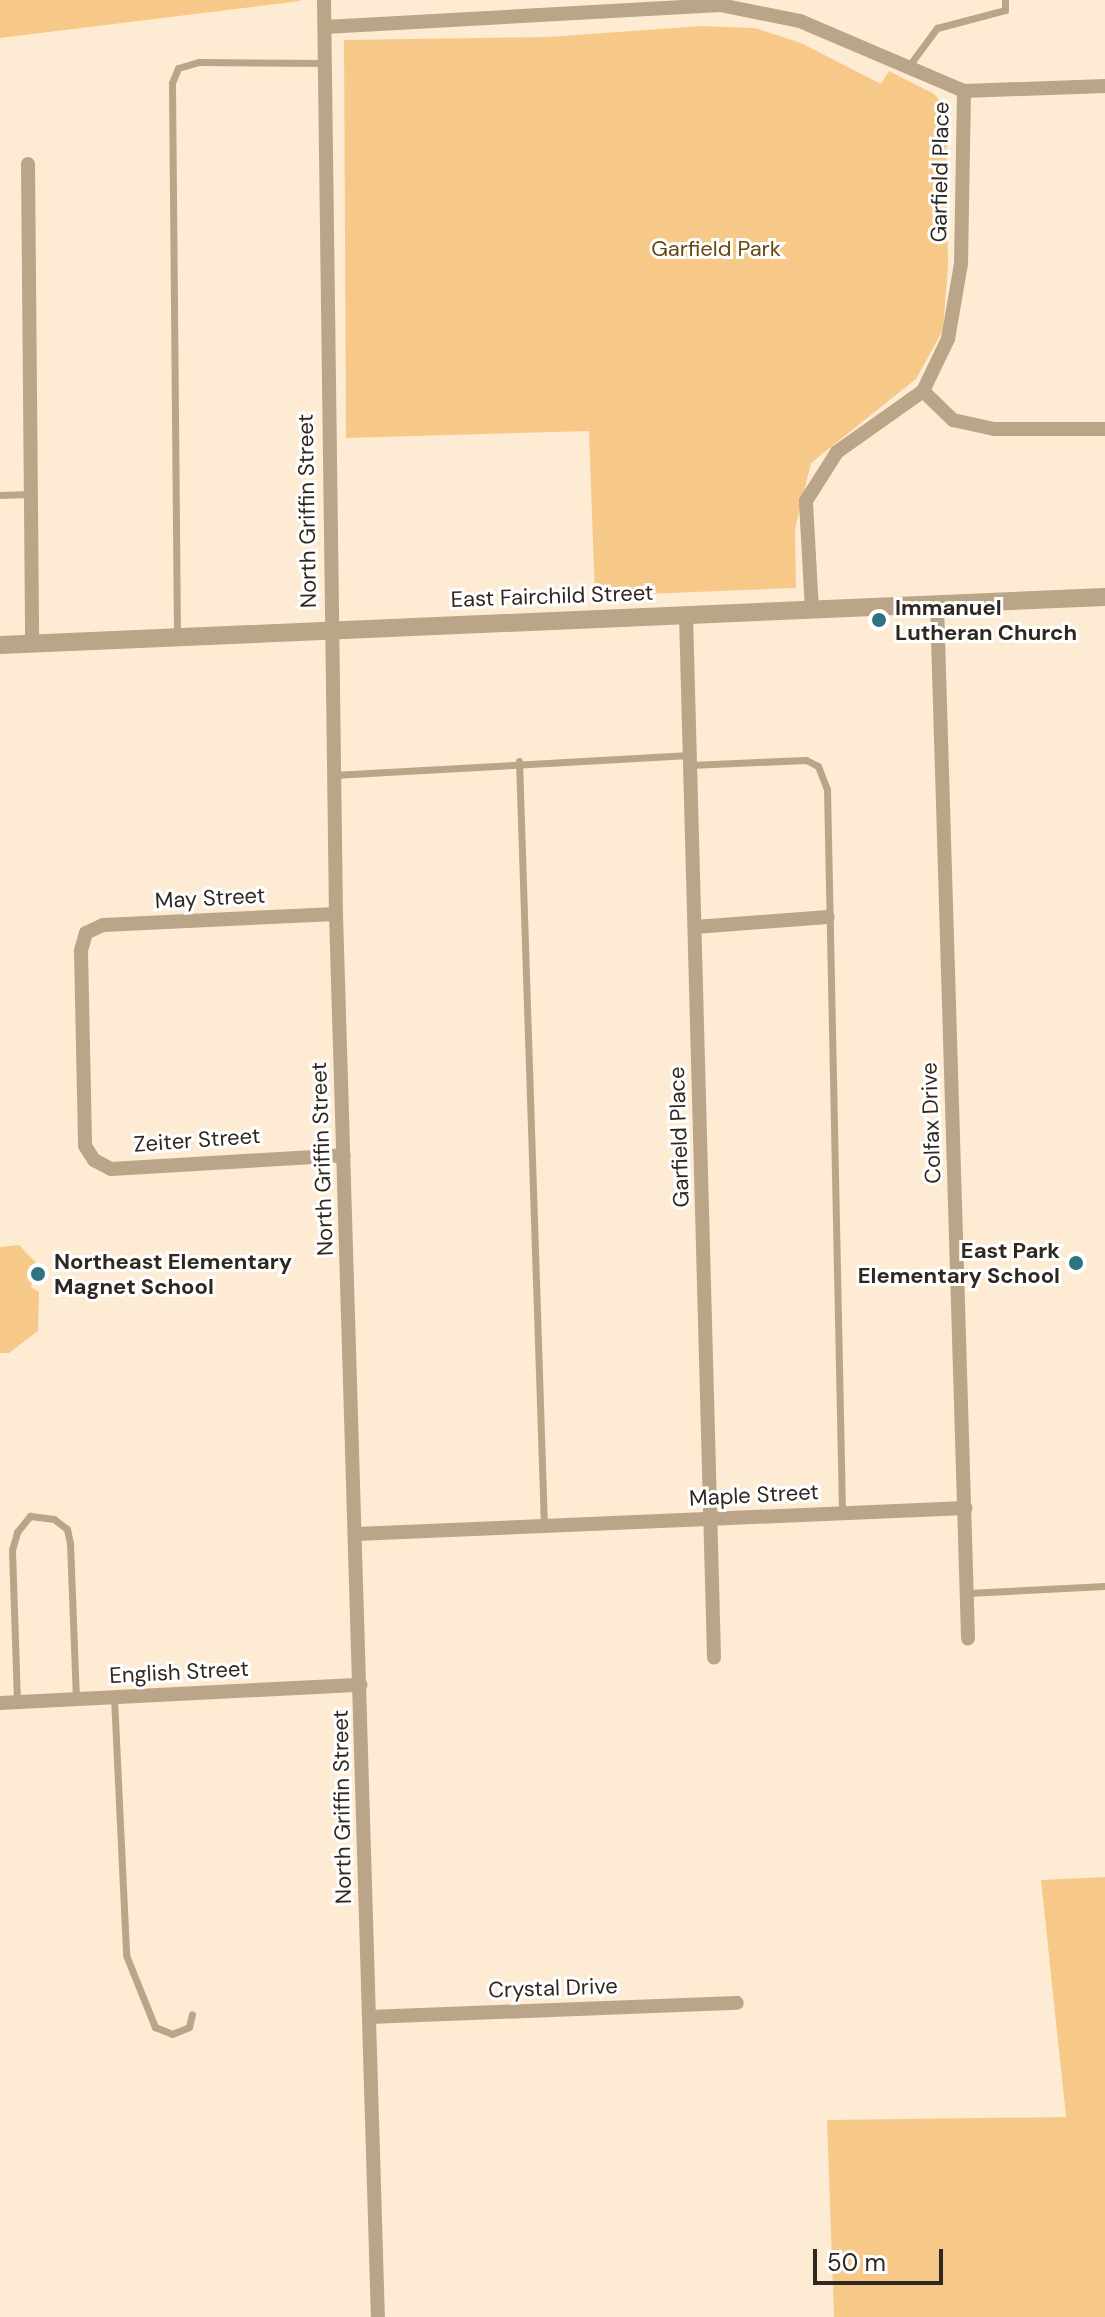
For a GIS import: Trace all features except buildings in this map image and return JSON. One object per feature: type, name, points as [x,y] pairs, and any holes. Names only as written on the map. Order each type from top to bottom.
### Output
[{"type":"street","name":"North Griffin Street","points":[[324,0],[336,914],[378,2317]]},
{"type":"street","name":"Garfield Place","points":[[325,27],[720,5],[800,21],[964,91],[961,264],[948,339],[923,391],[837,452],[806,501],[812,610]]},
{"type":"street","points":[[964,91],[1105,86]]},
{"type":"street","points":[[28,164],[32,643]]},
{"type":"street","points":[[923,391],[953,420],[994,429],[1105,429]]},
{"type":"street","name":"East Fairchild Street","points":[[0,645],[1105,597]]},
{"type":"street","name":"Colfax Drive","points":[[937,605],[968,1639]]},
{"type":"street","name":"Garfield Place","points":[[686,615],[714,1658]]},
{"type":"street","name":"May Street","points":[[86,933],[103,925],[336,914]]},
{"type":"street","points":[[695,927],[828,917]]},
{"type":"street","name":"Zeiter Street","points":[[86,933],[81,951],[85,1146],[94,1160],[111,1169],[344,1155]]},
{"type":"street","name":"Maple Street","points":[[356,1534],[965,1508]]},
{"type":"street","name":"English Street","points":[[0,1703],[361,1685]]},
{"type":"street","name":"Crystal Drive","points":[[369,2017],[737,2003]]},
{"type":"lane","points":[[908,67],[937,28],[1005,10],[1005,0]]},
{"type":"lane","points":[[177,636],[172,83],[178,68],[199,62],[326,63]]},
{"type":"lane","points":[[0,495],[31,494]]},
{"type":"lane","points":[[333,775],[519,761],[806,760],[818,766],[827,789],[842,1512]]},
{"type":"lane","points":[[519,761],[544,1527]]},
{"type":"lane","points":[[17,1702],[12,1550],[17,1532],[30,1516],[54,1519],[67,1529],[76,1699]]},
{"type":"lane","points":[[968,1593],[1105,1586]]},
{"type":"lane","points":[[114,1697],[126,1955],[155,2027],[172,2034],[189,2027],[192,2014]]},
{"type":"green space","points":[[0,0],[300,0],[300,1],[0,38]]},
{"type":"green space","name":"Garfield Park","points":[[701,26],[755,28],[801,43],[881,84],[889,71],[934,94],[946,108],[948,266],[943,330],[916,379],[811,463],[795,529],[796,588],[595,596],[589,431],[346,438],[344,40],[549,37]]},
{"type":"green space","points":[[19,1245],[38,1265],[31,1287],[39,1292],[38,1331],[9,1353],[0,1353],[0,1247]]},
{"type":"green space","points":[[1105,1877],[1105,2317],[834,2317],[827,2120],[1066,2117],[1041,1880]]},
{"type":"place","name":"Immanuel Lutheran Church","points":[[879,620]]},
{"type":"place","name":"East Park Elementary School","points":[[1076,1263]]},
{"type":"place","name":"Northeast Elementary Magnet School","points":[[38,1274]]}]
